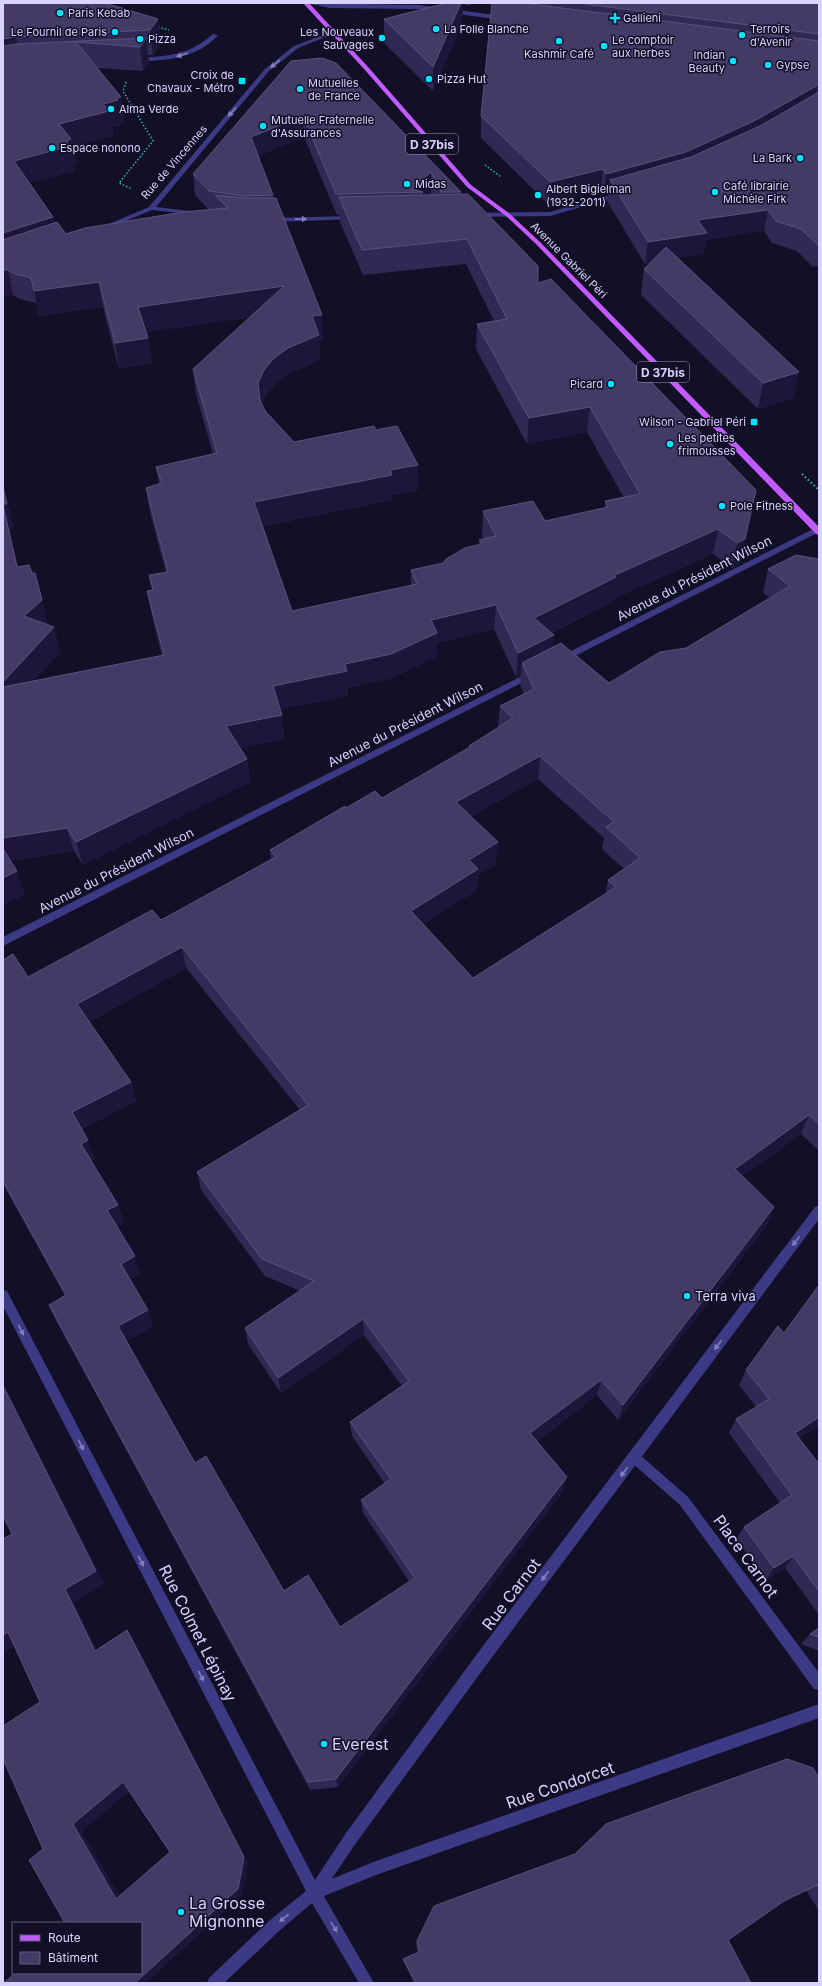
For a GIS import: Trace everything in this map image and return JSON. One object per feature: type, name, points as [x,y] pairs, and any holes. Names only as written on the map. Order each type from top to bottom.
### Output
[{"type":"main road","name":"Avenue Gabriel Péri","points":[[306,3],[469,186],[508,215],[818,530]]},
{"type":"street","points":[[310,3],[330,6],[419,7],[512,19]]},
{"type":"street","name":"Rue de Vincennes","points":[[98,231],[151,208],[266,71],[296,47],[333,33]]},
{"type":"street","points":[[125,61],[179,57],[196,50],[215,35]]},
{"type":"street","points":[[466,216],[550,214],[625,193]]},
{"type":"street","points":[[151,208],[204,214]]},
{"type":"street","points":[[262,220],[364,218]]},
{"type":"street","name":"Avenue du Président Wilson","points":[[555,662],[818,530]]},
{"type":"street","name":"Avenue du Président Wilson","points":[[3,942],[541,670]]},
{"type":"street","name":"Rue Carnot","points":[[214,1983],[274,1926],[314,1893],[351,1838],[482,1659],[819,1210]]},
{"type":"street","name":"Rue Colmet Lépinay","points":[[3,1295],[314,1893],[367,1983]]},
{"type":"street","name":"Place Carnot","points":[[634,1458],[684,1501],[819,1684]]},
{"type":"street","name":"Rue Condorcet","points":[[314,1893],[376,1868],[819,1712]]},
{"type":"path","points":[[133,61],[123,91],[152,141],[119,183],[142,194],[162,196]]},
{"type":"building","points":[[3,3],[105,3],[158,19],[150,30],[16,37],[3,39]]},
{"type":"building","points":[[447,3],[461,3],[433,67],[384,19]]},
{"type":"building","points":[[492,3],[523,3],[819,41],[819,86],[818,85],[754,121],[686,152],[606,174],[603,169],[550,182],[481,116]]},
{"type":"building","points":[[577,3],[819,3],[819,34]]},
{"type":"building","points":[[146,38],[140,47],[76,42],[121,97],[116,98],[118,100],[103,104],[109,111],[59,124],[71,139],[66,141],[70,146],[14,161],[53,217],[3,233],[3,46],[16,44]]},
{"type":"building","points":[[322,58],[336,63],[461,192],[441,192],[431,172],[412,189],[423,192],[336,194],[303,116],[251,137],[273,195],[244,196],[209,191],[193,174],[291,61]]},
{"type":"building","points":[[819,92],[819,245],[801,229],[776,221],[768,210],[698,220],[707,233],[648,242],[610,180],[691,157],[760,126]]},
{"type":"building","points":[[468,194],[538,266],[538,283],[551,279],[756,490],[745,539],[737,543],[718,529],[615,575],[616,577],[534,618],[554,635],[518,653],[496,605],[431,620],[437,633],[391,654],[345,664],[347,671],[273,686],[282,715],[226,726],[247,759],[76,842],[67,828],[3,838],[3,687],[164,655],[147,591],[153,590],[149,575],[168,572],[146,488],[162,483],[156,467],[217,453],[193,369],[284,286],[138,307],[148,338],[115,343],[99,282],[34,291],[31,278],[15,274],[8,270],[3,270],[3,240],[57,222],[66,234],[85,228],[183,212],[228,208],[215,195],[244,198],[276,198],[322,315],[312,316],[319,335],[288,348],[273,359],[264,370],[258,383],[262,405],[266,412],[294,442],[374,426],[376,430],[397,426],[418,465],[390,470],[392,475],[254,502],[292,611],[417,584],[411,570],[443,563],[446,559],[465,548],[482,544],[479,540],[496,536],[483,511],[533,501],[545,521],[608,507],[605,501],[640,494],[590,407],[529,418],[477,324],[507,319],[467,239],[362,250],[339,197]]},
{"type":"building","points":[[666,247],[799,372],[763,383],[644,269]]},
{"type":"building","points":[[3,487],[7,504],[3,504]]},
{"type":"building","points":[[3,505],[17,567],[29,565],[32,573],[35,573],[42,600],[24,616],[54,627],[3,682]]},
{"type":"building","points":[[796,555],[819,559],[819,1124],[809,1115],[735,1169],[774,1207],[623,1405],[601,1380],[530,1433],[567,1477],[336,1779],[308,1782],[49,1305],[66,1295],[3,1181],[3,960],[13,954],[28,977],[152,910],[161,920],[276,857],[270,850],[345,806],[346,808],[375,791],[382,798],[470,747],[469,746],[513,718],[500,706],[534,689],[522,663],[561,643],[609,683],[660,652],[686,648],[790,586],[768,569]],"holes":[[[540,756],[614,822],[606,827],[640,858],[608,880],[616,887],[473,978],[411,911],[478,869],[469,860],[498,842],[456,802]],[[182,947],[308,1105],[197,1172],[262,1259],[314,1281],[245,1328],[278,1378],[363,1319],[409,1381],[350,1422],[391,1479],[361,1500],[415,1578],[340,1627],[308,1575],[284,1591],[206,1456],[195,1463],[118,1326],[148,1310],[121,1264],[135,1256],[107,1210],[118,1205],[81,1144],[88,1140],[72,1112],[131,1082],[77,1004]]]},
{"type":"building","points":[[3,849],[17,871],[3,878]]},
{"type":"building","points":[[819,1285],[819,1417],[795,1433],[819,1464],[819,1591],[793,1556],[774,1568],[744,1527],[792,1495],[736,1419],[769,1399],[746,1370],[778,1326],[784,1333]]},
{"type":"building","points":[[3,1386],[96,1571],[65,1589],[95,1651],[127,1630],[244,1857],[238,1889],[135,1983],[4,1983],[14,1974],[142,1974],[142,1922],[64,1922],[29,1860],[43,1849],[3,1759],[3,1726],[40,1702],[8,1632],[3,1635],[3,1539],[12,1534],[3,1516]],"holes":[[[123,1782],[170,1852],[116,1899],[73,1824]]]},
{"type":"building","points":[[819,1628],[819,1637],[810,1634]]},
{"type":"building","points":[[787,1759],[813,1768],[819,1778],[819,1888],[817,1885],[784,1901],[728,1940],[751,1983],[416,1983],[403,1959],[419,1952],[417,1941],[434,1906],[575,1854],[606,1824]]},
{"type":"place","name":"Paris Kebab","points":[[60,13]]},
{"type":"place","name":"Gallieni","points":[[615,18]]},
{"type":"place","name":"La Folle Blanche","points":[[436,29]]},
{"type":"place","name":"Le Fournil de Paris","points":[[115,32]]},
{"type":"place","name":"Terroirs d'Avenir","points":[[742,35]]},
{"type":"place","name":"Les Nouveaux Sauvages","points":[[382,38]]},
{"type":"place","name":"Pizza","points":[[140,39]]},
{"type":"place","name":"Kashmir Café","points":[[559,41]]},
{"type":"place","name":"Le comptoir aux herbes","points":[[604,46]]},
{"type":"place","name":"Indian Beauty","points":[[733,61]]},
{"type":"place","name":"Gypse","points":[[768,65]]},
{"type":"place","name":"Pizza Hut","points":[[429,79]]},
{"type":"place","name":"Croix de Chavaux - Métro","points":[[242,81]]},
{"type":"place","name":"Mutuelles de France","points":[[300,89]]},
{"type":"place","name":"Alma Verde","points":[[111,109]]},
{"type":"place","name":"Mutuelle Fraternelle d'Assurances","points":[[263,126]]},
{"type":"place","name":"Espace nonono","points":[[52,148]]},
{"type":"place","name":"La Bark","points":[[800,158]]},
{"type":"place","name":"Midas","points":[[407,184]]},
{"type":"place","name":"Café librairie Michèle Firk","points":[[715,192]]},
{"type":"place","name":"Albert Bigielman (1932-2011)","points":[[538,195]]},
{"type":"place","name":"Picard","points":[[611,384]]},
{"type":"place","name":"Wilson - Gabriel Péri","points":[[754,422]]},
{"type":"place","name":"Les petites frimousses","points":[[670,444]]},
{"type":"place","name":"Pole Fitness","points":[[722,506]]},
{"type":"place","name":"Terra viva","points":[[687,1296]]},
{"type":"place","name":"Everest","points":[[324,1744]]},
{"type":"place","name":"La Grosse Mignonne","points":[[181,1912]]}]
